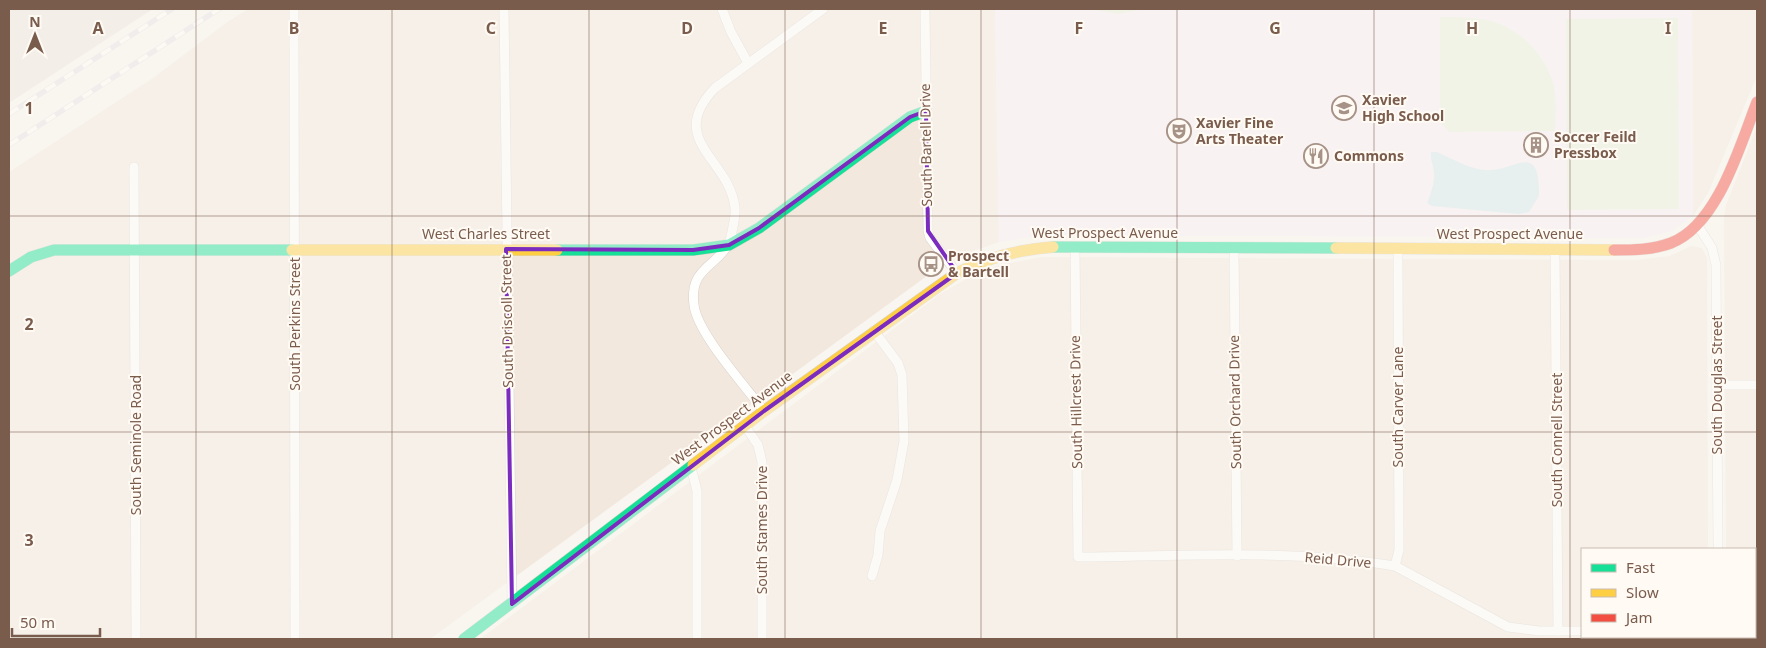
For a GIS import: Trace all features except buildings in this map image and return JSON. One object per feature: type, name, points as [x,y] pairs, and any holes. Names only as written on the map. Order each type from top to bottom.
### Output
[{"type":"main road","name":"West Prospect Avenue","points":[[464,639],[764,411],[936,286],[957,273],[1007,252],[1039,248],[1075,247],[1555,250],[1654,248],[1678,240],[1698,226],[1707,216],[1720,192],[1757,102]]},
{"type":"main road","name":"West Charles Street","points":[[9,271],[31,257],[48,251],[693,250],[729,245],[759,228],[910,117],[926,111]]},
{"type":"street","name":"South Perkins Street","points":[[294,9],[296,639]]},
{"type":"street","name":"South Driscoll Street","points":[[504,9],[512,604]]},
{"type":"street","points":[[722,9],[731,32],[748,63]]},
{"type":"street","points":[[764,411],[705,333],[694,305],[695,286],[704,269],[729,245],[735,211],[733,199],[722,176],[700,146],[696,133],[696,122],[698,112],[709,94],[748,63],[823,9]]},
{"type":"street","name":"South Bartell Drive","points":[[925,9],[928,232],[935,246],[957,273]]},
{"type":"street","name":"South Seminole Road","points":[[134,167],[136,639]]},
{"type":"street","name":"South Douglas Street","points":[[1698,226],[1712,248],[1716,265],[1718,548]]},
{"type":"street","name":"South Hillcrest Drive","points":[[1075,247],[1078,557]]},
{"type":"street","name":"South Orchard Drive","points":[[1234,248],[1237,556]]},
{"type":"street","name":"South Carver Lane","points":[[1395,566],[1398,550],[1398,248]]},
{"type":"street","name":"South Connell Street","points":[[1555,250],[1558,631]]},
{"type":"street","points":[[872,576],[878,555],[880,531],[902,461],[904,441],[902,375],[898,364],[874,331]]},
{"type":"street","points":[[1717,385],[1757,385]]},
{"type":"street","name":"South Stames Drive","points":[[745,426],[758,445],[762,462],[762,639]]},
{"type":"street","points":[[691,467],[697,491],[697,639]]},
{"type":"street","name":"Reid Drive","points":[[1078,557],[1237,556],[1330,558],[1395,566],[1498,623],[1517,629],[1581,631]]},
{"type":"highlighted area","points":[[926,111],[928,231],[957,273],[764,411],[512,604],[506,249],[693,250],[729,245],[759,228],[910,117]]},
{"type":"shaded area","points":[[9,9],[153,9],[9,103]]},
{"type":"shaded area","points":[[248,9],[995,9],[999,242],[973,251],[935,270],[430,639],[9,639],[9,172],[153,78],[226,23]]},
{"type":"shaded area","name":"Xavier High School","points":[[995,9],[1692,10],[1693,216],[1672,231],[1644,238],[1047,235],[999,242]]},
{"type":"shaded area","points":[[1692,9],[1757,9],[1757,76],[1708,193],[1693,216]]},
{"type":"shaded area","points":[[1757,126],[1757,639],[1727,639],[1756,638],[1756,548],[1726,548],[1724,217],[1726,205]]},
{"type":"shaded area","points":[[1691,246],[1702,248],[1707,258],[1708,548],[1581,548],[1581,638],[1702,639],[480,639],[940,294],[975,274],[995,266],[1042,257],[1636,260],[1670,256]]},
{"type":"green space","points":[[1090,9],[1143,9],[1119,14]]},
{"type":"green space","points":[[1440,17],[1472,18],[1491,21],[1514,31],[1524,39],[1541,57],[1552,80],[1556,97],[1555,131],[1449,132],[1440,122]]},
{"type":"green space","points":[[1678,18],[1679,209],[1567,210],[1566,19]]},
{"type":"water","points":[[1431,152],[1437,152],[1466,165],[1485,170],[1496,170],[1523,162],[1530,163],[1535,168],[1538,178],[1539,196],[1529,212],[1519,214],[1432,206],[1427,203],[1434,180]]},
{"type":"railway","points":[[9,114],[172,9]]},
{"type":"railway","points":[[9,145],[219,9]]},
{"type":"traffic: fast","points":[[557,250],[693,250],[729,245],[759,228],[910,117],[926,111]]},
{"type":"traffic: fast","points":[[1053,247],[1336,248]]},
{"type":"traffic: fast","points":[[9,271],[31,257],[54,250],[292,250]]},
{"type":"traffic: fast","points":[[464,639],[693,465]]},
{"type":"traffic: slow","points":[[693,465],[764,411],[957,273],[1004,255],[1053,247]]},
{"type":"traffic: slow","points":[[1336,248],[1614,250]]},
{"type":"traffic: slow","points":[[292,250],[557,250]]},
{"type":"traffic: jam","points":[[1614,250],[1635,250],[1671,243],[1687,234],[1702,219],[1714,202],[1735,161],[1757,102]]},
{"type":"place","name":"Xavier High School","points":[[1344,108]]},
{"type":"place","name":"Xavier Fine Arts Theater","points":[[1179,131]]},
{"type":"place","name":"Soccer Feild Pressbox","points":[[1536,145]]},
{"type":"place","name":"Commons","points":[[1316,156]]},
{"type":"place","name":"Prospect & Bartell","points":[[931,264]]}]
